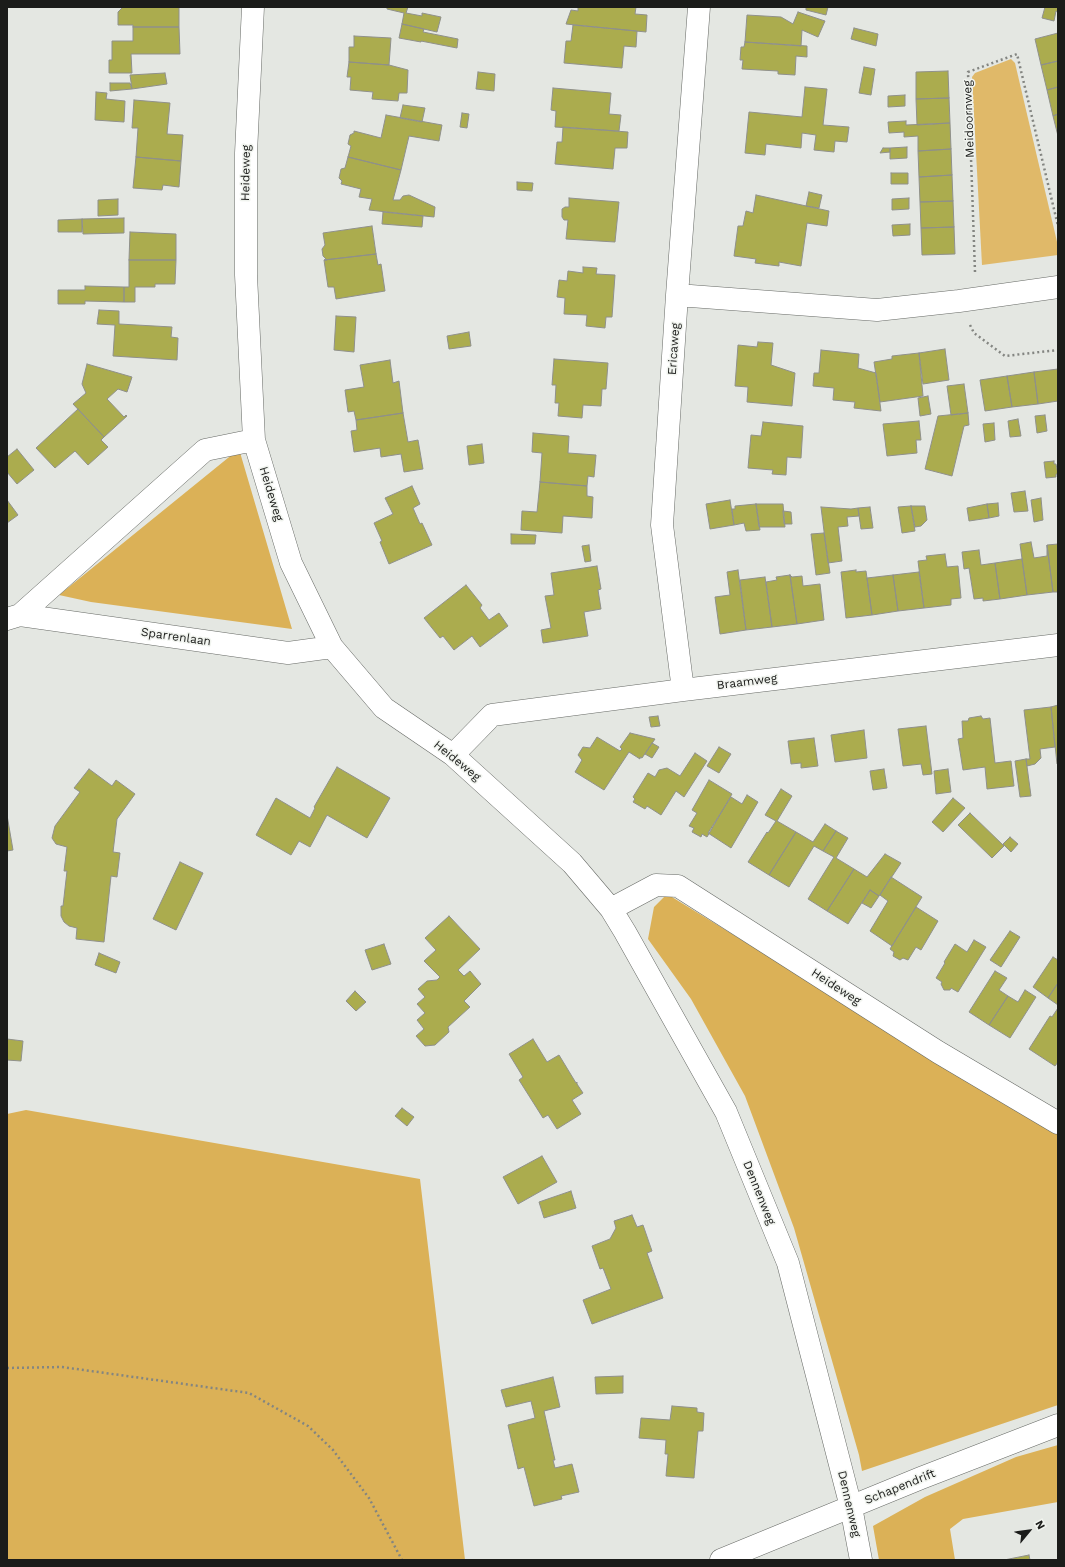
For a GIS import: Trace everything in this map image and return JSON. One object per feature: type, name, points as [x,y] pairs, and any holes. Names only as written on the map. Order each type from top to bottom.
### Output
[{"type":"street","name":"Heideweg","points":[[253,7],[246,153],[246,275],[254,440],[291,563],[332,647],[384,708],[453,755],[572,863]]},
{"type":"street","name":"Ericaweg","points":[[684,690],[662,525],[677,296],[699,7]]},
{"type":"street","points":[[677,296],[877,310],[967,300],[1058,287]]},
{"type":"street","name":"Sparrenlaan","points":[[14,617],[205,450],[254,440]]},
{"type":"street","name":"Sparrenlaan","points":[[14,617],[288,653],[332,647]]},
{"type":"street","name":"Braamweg","points":[[453,755],[492,715],[684,690],[1058,645]]},
{"type":"street","name":"Dennenweg","points":[[572,863],[611,909],[726,1112],[785,1256],[851,1507],[861,1560]]},
{"type":"street","name":"Heideweg","points":[[611,909],[656,885],[678,886],[938,1052],[1058,1123]]},
{"type":"street","name":"Schapendrift","points":[[721,1560],[921,1478],[1058,1425]]},
{"type":"path","name":"Meidoornweg","points":[[967,300],[968,72],[1017,54],[1058,226]]},
{"type":"path","points":[[967,300],[974,333],[1005,356],[1058,350]]},
{"type":"path","points":[[7,1368],[62,1367],[249,1394],[308,1426],[333,1450],[369,1498],[402,1560]]},
{"type":"shaded area","points":[[1011,59],[1015,63],[1058,246],[1058,255],[982,265],[972,77],[975,73]]},
{"type":"shaded area","points":[[239,449],[292,629],[91,602],[59,595]]},
{"type":"shaded area","points":[[667,894],[1058,1134],[1058,1405],[862,1471],[859,1455],[794,1228],[745,1096],[691,999],[648,939],[654,907]]},
{"type":"shaded area","points":[[26,1110],[420,1179],[465,1560],[7,1560],[7,1114]]},
{"type":"shaded area","points":[[1058,1445],[1058,1502],[963,1519],[950,1529],[955,1560],[879,1560],[873,1526],[925,1497],[1016,1457]]},
{"type":"building","points":[[123,7],[179,7],[179,27],[133,27],[133,25],[118,25],[118,12]]},
{"type":"building","points":[[387,7],[408,7],[406,13],[422,16],[422,13],[441,17],[437,32],[402,24],[404,13],[387,9]]},
{"type":"building","points":[[578,7],[636,7],[635,14],[647,15],[646,32],[566,24],[571,10],[578,11]]},
{"type":"building","points":[[806,7],[828,7],[826,15],[806,10]]},
{"type":"building","points":[[1045,7],[1058,7],[1058,12],[1056,11],[1054,21],[1042,18]]},
{"type":"building","points":[[798,12],[825,21],[818,37],[802,30],[801,46],[745,42],[747,15],[781,17],[793,24]]},
{"type":"building","points":[[402,24],[424,29],[423,32],[458,39],[457,48],[399,38]]},
{"type":"building","points":[[573,25],[637,31],[636,47],[624,46],[622,68],[564,63],[566,41],[571,41]]},
{"type":"building","points":[[133,27],[179,27],[180,54],[131,54],[132,73],[109,73],[109,60],[112,60],[112,41],[133,41]]},
{"type":"building","points":[[854,28],[878,34],[876,46],[851,39]]},
{"type":"building","points":[[1058,33],[1058,61],[1041,65],[1035,39]]},
{"type":"building","points":[[354,36],[391,38],[389,65],[349,62],[349,47],[354,47]]},
{"type":"building","points":[[745,42],[807,46],[807,57],[796,56],[795,75],[778,74],[778,71],[742,69],[743,60],[740,60],[741,47],[744,47]]},
{"type":"building","points":[[1058,61],[1058,87],[1047,90],[1041,65]]},
{"type":"building","points":[[349,62],[389,65],[408,70],[407,93],[399,93],[398,101],[372,99],[373,92],[350,90],[351,77],[347,77]]},
{"type":"building","points":[[864,67],[875,69],[871,95],[859,93]]},
{"type":"building","points":[[948,71],[949,98],[916,99],[916,72]]},
{"type":"building","points":[[478,72],[495,74],[494,91],[476,89]]},
{"type":"building","points":[[165,73],[167,84],[132,89],[130,75]]},
{"type":"building","points":[[110,83],[130,83],[132,89],[110,91]]},
{"type":"building","points":[[805,87],[827,89],[823,125],[849,127],[847,142],[835,141],[834,152],[814,150],[816,135],[802,133],[801,148],[766,144],[765,155],[745,153],[749,112],[802,117]]},
{"type":"building","points":[[1058,87],[1058,114],[1053,116],[1047,90]]},
{"type":"building","points":[[553,88],[611,93],[609,114],[621,115],[619,131],[555,127],[556,111],[551,110]]},
{"type":"building","points":[[96,92],[107,93],[106,99],[125,101],[124,122],[95,120]]},
{"type":"building","points":[[905,95],[905,106],[888,107],[888,96]]},
{"type":"building","points":[[949,98],[950,123],[917,125],[916,99]]},
{"type":"building","points":[[134,100],[170,103],[167,134],[183,135],[181,161],[136,157],[138,128],[132,128]]},
{"type":"building","points":[[403,105],[425,108],[422,122],[400,118]]},
{"type":"building","points":[[462,113],[469,114],[467,128],[460,127]]},
{"type":"building","points":[[1058,114],[1058,136],[1053,116]]},
{"type":"building","points":[[386,115],[442,125],[439,141],[409,136],[401,170],[348,157],[351,146],[348,144],[350,135],[354,133],[354,131],[381,138]]},
{"type":"building","points":[[906,121],[906,125],[950,123],[951,149],[918,151],[918,136],[904,137],[904,132],[889,133],[888,122]]},
{"type":"building","points":[[563,127],[628,132],[627,148],[615,148],[613,169],[555,164],[557,142],[562,142]]},
{"type":"building","points":[[907,147],[907,158],[890,159],[890,148]]},
{"type":"building","points":[[883,148],[890,148],[890,152],[880,153]]},
{"type":"building","points":[[951,149],[952,175],[919,177],[918,151]]},
{"type":"building","points":[[136,157],[181,161],[179,187],[163,185],[162,190],[133,188]]},
{"type":"building","points":[[348,157],[401,170],[393,200],[400,200],[403,196],[409,195],[435,207],[434,217],[369,210],[372,199],[359,197],[361,189],[341,184],[342,181],[339,178],[341,169],[345,168]]},
{"type":"building","points":[[891,173],[908,173],[908,184],[891,184]]},
{"type":"building","points":[[952,175],[953,201],[920,202],[919,177]]},
{"type":"building","points":[[517,182],[533,183],[532,191],[517,190]]},
{"type":"building","points":[[809,192],[822,195],[819,208],[806,206]]},
{"type":"building","points":[[756,195],[829,211],[827,226],[807,223],[801,266],[779,262],[779,266],[755,263],[756,259],[734,256],[738,226],[743,226],[746,211],[753,213]]},
{"type":"building","points":[[569,198],[619,202],[615,242],[566,239],[568,220],[564,220],[562,217],[562,209],[569,207]]},
{"type":"building","points":[[909,198],[909,209],[892,210],[892,199]]},
{"type":"building","points":[[118,199],[118,215],[98,216],[98,200]]},
{"type":"building","points":[[953,201],[954,227],[921,228],[920,202]]},
{"type":"building","points":[[383,212],[423,216],[422,227],[382,224]]},
{"type":"building","points":[[124,218],[124,233],[83,234],[82,219]]},
{"type":"building","points":[[82,219],[82,232],[58,232],[58,220]]},
{"type":"building","points":[[910,224],[910,235],[893,236],[892,225]]},
{"type":"building","points":[[372,226],[376,254],[327,260],[323,256],[322,249],[325,245],[323,233]]},
{"type":"building","points":[[954,227],[955,254],[922,255],[921,228]]},
{"type":"building","points":[[130,232],[176,234],[176,260],[129,260]]},
{"type":"building","points":[[376,254],[378,265],[381,264],[385,291],[336,299],[334,287],[328,287],[324,260]]},
{"type":"building","points":[[129,260],[176,260],[175,284],[155,284],[155,287],[135,287],[135,302],[124,302],[124,287],[129,287]]},
{"type":"building","points":[[583,267],[597,268],[596,274],[615,275],[612,317],[606,317],[605,328],[586,326],[587,315],[564,314],[565,298],[557,297],[559,280],[567,281],[568,271],[583,273]]},
{"type":"building","points":[[85,286],[124,287],[124,302],[85,301],[85,304],[58,304],[58,290],[85,290]]},
{"type":"building","points":[[99,310],[119,311],[119,324],[172,327],[171,337],[178,338],[177,360],[113,356],[115,325],[97,324]]},
{"type":"building","points":[[336,316],[356,317],[354,352],[334,350]]},
{"type":"building","points":[[469,332],[471,346],[449,349],[447,336]]},
{"type":"building","points":[[758,342],[773,343],[771,365],[795,373],[792,406],[747,402],[748,387],[735,386],[738,345],[757,347]]},
{"type":"building","points":[[945,349],[949,380],[923,384],[919,353]]},
{"type":"building","points":[[821,350],[859,354],[858,368],[876,373],[881,411],[854,408],[855,402],[833,400],[834,388],[813,386],[814,373],[819,373]]},
{"type":"building","points":[[919,353],[923,396],[880,402],[874,362],[892,359],[892,356]]},
{"type":"building","points":[[554,359],[608,363],[606,389],[602,389],[601,406],[583,405],[582,418],[558,416],[559,403],[555,403],[556,385],[552,385]]},
{"type":"building","points":[[390,360],[393,383],[399,381],[403,413],[356,420],[354,411],[348,412],[345,390],[364,387],[360,365]]},
{"type":"building","points":[[87,364],[132,377],[127,392],[118,389],[107,399],[124,417],[126,415],[127,416],[104,437],[73,404],[86,393],[82,384]]},
{"type":"building","points":[[1058,369],[1058,401],[1038,404],[1034,372]]},
{"type":"building","points":[[1034,372],[1038,404],[1012,407],[1007,376]]},
{"type":"building","points":[[1007,376],[1012,407],[985,411],[980,380]]},
{"type":"building","points":[[964,384],[968,413],[951,415],[947,386]]},
{"type":"building","points":[[928,396],[931,414],[920,416],[918,398]]},
{"type":"building","points":[[78,409],[104,437],[101,440],[108,447],[88,465],[75,451],[55,468],[36,448]]},
{"type":"building","points":[[403,413],[408,442],[418,440],[423,469],[404,472],[401,454],[381,457],[380,448],[354,452],[351,431],[357,430],[356,420]]},
{"type":"building","points":[[968,413],[969,425],[964,426],[952,476],[925,469],[938,416]]},
{"type":"building","points":[[1045,415],[1047,431],[1037,433],[1035,416]]},
{"type":"building","points":[[1018,419],[1021,436],[1010,437],[1008,421]]},
{"type":"building","points":[[919,421],[921,440],[916,440],[917,453],[887,456],[883,424]]},
{"type":"building","points":[[763,422],[803,426],[801,458],[787,457],[786,475],[772,474],[773,470],[748,468],[751,435],[761,436]]},
{"type":"building","points":[[994,423],[995,440],[985,442],[983,424]]},
{"type":"building","points":[[533,433],[569,436],[568,453],[596,455],[594,477],[588,476],[587,486],[540,482],[542,453],[532,452]]},
{"type":"building","points":[[482,444],[484,463],[469,465],[467,446]]},
{"type":"building","points":[[17,449],[34,470],[17,484],[7,472],[7,457]]},
{"type":"building","points":[[1054,461],[1058,474],[1056,474],[1056,477],[1046,478],[1044,462]]},
{"type":"building","points":[[540,482],[587,486],[587,496],[593,497],[592,518],[563,516],[562,533],[521,530],[522,511],[537,512]]},
{"type":"building","points":[[412,486],[420,504],[413,508],[432,545],[389,564],[380,542],[382,541],[374,523],[393,514],[385,498]]},
{"type":"building","points":[[1025,491],[1028,511],[1014,512],[1011,493]]},
{"type":"building","points":[[1041,498],[1043,520],[1034,522],[1031,500]]},
{"type":"building","points":[[7,500],[18,515],[7,523]]},
{"type":"building","points":[[730,500],[734,525],[710,529],[706,504]]},
{"type":"building","points":[[998,503],[999,516],[989,518],[987,504]]},
{"type":"building","points":[[756,504],[783,504],[785,527],[759,527]]},
{"type":"building","points":[[756,504],[760,530],[746,531],[744,523],[734,525],[732,509],[735,509],[735,506]]},
{"type":"building","points":[[987,504],[989,518],[969,521],[967,508]]},
{"type":"building","points":[[911,506],[925,506],[927,520],[921,526],[915,527]]},
{"type":"building","points":[[911,506],[915,531],[902,533],[898,507]]},
{"type":"building","points":[[821,507],[858,508],[859,516],[847,517],[848,526],[838,527],[842,561],[828,563]]},
{"type":"building","points":[[870,507],[873,528],[861,529],[858,508]]},
{"type":"building","points":[[783,511],[791,512],[792,524],[784,524]]},
{"type":"building","points":[[824,533],[830,573],[816,575],[811,534]]},
{"type":"building","points":[[511,534],[536,535],[535,544],[511,544]]},
{"type":"building","points":[[1031,542],[1034,558],[1047,556],[1047,545],[1053,592],[1027,595],[1020,544]]},
{"type":"building","points":[[1058,544],[1058,592],[1053,592],[1047,545]]},
{"type":"building","points":[[589,545],[591,561],[585,562],[582,546]]},
{"type":"building","points":[[979,550],[981,565],[995,563],[1000,599],[983,601],[983,598],[974,599],[969,568],[964,569],[962,552]]},
{"type":"building","points":[[945,554],[947,567],[958,566],[961,598],[951,599],[951,605],[924,608],[918,561],[927,560],[926,556]]},
{"type":"building","points":[[1022,559],[1027,595],[1000,599],[995,563]]},
{"type":"building","points":[[597,566],[601,589],[598,590],[601,609],[584,612],[588,636],[543,643],[541,630],[551,628],[545,596],[554,595],[551,573]]},
{"type":"building","points":[[738,570],[746,630],[720,634],[715,597],[730,595],[727,572]]},
{"type":"building","points":[[856,570],[856,572],[866,571],[872,615],[846,618],[841,572]]},
{"type":"building","points":[[919,572],[924,608],[898,611],[893,575]]},
{"type":"building","points":[[790,575],[797,624],[772,627],[766,582],[777,580],[776,577]]},
{"type":"building","points":[[790,575],[792,577],[802,576],[803,586],[820,584],[824,620],[797,624]]},
{"type":"building","points":[[893,575],[898,611],[872,615],[867,578]]},
{"type":"building","points":[[765,577],[772,627],[746,630],[740,580]]},
{"type":"building","points":[[466,585],[482,605],[480,608],[489,620],[499,613],[508,626],[480,647],[472,636],[454,650],[443,636],[440,638],[424,618]]},
{"type":"building","points":[[1058,705],[1058,764],[1057,764],[1051,707]]},
{"type":"building","points":[[1051,707],[1055,747],[1040,749],[1041,758],[1035,764],[1027,766],[1026,759],[1030,759],[1024,710]]},
{"type":"building","points":[[658,716],[660,726],[651,727],[649,717]]},
{"type":"building","points":[[981,716],[983,719],[990,718],[995,763],[1011,761],[1014,786],[987,789],[985,767],[963,770],[958,739],[963,738],[962,721],[968,721],[969,718]]},
{"type":"building","points":[[926,726],[932,774],[923,775],[921,764],[903,766],[898,729]]},
{"type":"building","points":[[864,730],[867,758],[835,762],[831,735]]},
{"type":"building","points":[[630,733],[655,739],[640,759],[629,752],[604,790],[575,772],[582,760],[578,755],[583,747],[590,748],[597,737],[620,751],[622,749],[620,747]]},
{"type":"building","points":[[814,738],[818,766],[801,768],[801,763],[791,764],[788,741]]},
{"type":"building","points":[[652,743],[659,747],[652,758],[645,754]]},
{"type":"building","points":[[719,747],[731,754],[719,773],[707,766]]},
{"type":"building","points":[[695,753],[707,761],[684,797],[676,791],[661,815],[647,806],[645,809],[633,802],[635,799],[633,797],[648,773],[655,777],[659,770],[667,768],[680,776]]},
{"type":"building","points":[[1026,759],[1031,796],[1020,797],[1015,761]]},
{"type":"building","points":[[337,767],[390,798],[367,838],[327,815],[310,847],[299,841],[291,855],[256,835],[276,798],[310,818],[315,808],[314,807]]},
{"type":"building","points":[[89,769],[112,786],[116,780],[135,794],[117,819],[113,852],[120,853],[117,877],[111,876],[104,942],[76,939],[77,928],[69,926],[64,922],[61,916],[61,906],[63,906],[67,871],[64,871],[67,847],[56,844],[52,838],[55,826],[80,792],[74,788]]},
{"type":"building","points":[[884,769],[887,788],[873,790],[870,771]]},
{"type":"building","points":[[948,769],[951,792],[936,794],[934,771]]},
{"type":"building","points":[[709,780],[732,794],[707,837],[702,834],[701,837],[692,832],[694,828],[689,826],[697,813],[692,810]]},
{"type":"building","points":[[781,789],[792,796],[777,821],[796,832],[769,875],[748,862],[767,832],[768,833],[776,821],[765,815]]},
{"type":"building","points":[[747,795],[758,802],[731,848],[708,833],[731,797],[742,804]]},
{"type":"building","points":[[953,798],[965,808],[943,832],[932,822]]},
{"type":"building","points":[[970,813],[1004,846],[992,858],[958,825]]},
{"type":"building","points":[[7,815],[13,850],[7,851]]},
{"type":"building","points":[[825,824],[836,831],[823,851],[814,846],[789,887],[769,875],[796,832],[813,842]]},
{"type":"building","points":[[836,831],[848,838],[836,858],[854,869],[827,911],[808,899],[834,857],[823,851]]},
{"type":"building","points":[[1010,837],[1018,844],[1011,852],[1003,844]]},
{"type":"building","points":[[885,854],[901,863],[879,896],[870,890],[848,924],[827,911],[854,869],[867,877]]},
{"type":"building","points":[[180,862],[203,873],[176,930],[153,919]]},
{"type":"building","points":[[891,877],[922,897],[892,946],[870,931],[888,901],[880,895]]},
{"type":"building","points":[[870,890],[879,896],[871,908],[862,903]]},
{"type":"building","points":[[916,907],[938,921],[921,950],[916,947],[908,960],[903,958],[900,960],[893,956],[894,952],[890,949]]},
{"type":"building","points":[[449,916],[480,949],[458,970],[464,976],[470,971],[481,984],[464,1001],[470,1007],[448,1027],[449,1032],[435,1045],[425,1046],[416,1036],[424,1029],[417,1020],[425,1013],[417,1004],[425,997],[418,989],[427,981],[437,980],[440,977],[424,961],[436,950],[425,938]]},
{"type":"building","points":[[1010,931],[1020,937],[1001,967],[990,960]]},
{"type":"building","points":[[974,940],[986,947],[958,992],[951,988],[950,990],[944,990],[941,984],[942,982],[936,978],[945,963],[944,962],[955,944],[967,952]]},
{"type":"building","points":[[384,944],[391,964],[372,970],[365,950]]},
{"type":"building","points":[[99,953],[120,962],[116,973],[95,965]]},
{"type":"building","points":[[1053,957],[1058,960],[1058,983],[1048,998],[1033,987]]},
{"type":"building","points":[[995,971],[1007,978],[999,990],[1008,996],[989,1025],[969,1012]]},
{"type":"building","points":[[1058,983],[1058,1005],[1048,998]]},
{"type":"building","points":[[1025,990],[1036,997],[1010,1038],[989,1025],[1008,996],[1018,1002]]},
{"type":"building","points":[[355,991],[366,1002],[356,1011],[346,1001]]},
{"type":"building","points":[[1058,1008],[1058,1062],[1055,1066],[1029,1049],[1050,1016],[1052,1017]]},
{"type":"building","points":[[7,1039],[23,1041],[21,1061],[7,1060]]},
{"type":"building","points":[[533,1039],[547,1062],[559,1055],[583,1093],[572,1100],[581,1114],[557,1129],[548,1115],[543,1118],[519,1080],[523,1077],[509,1054]]},
{"type":"building","points":[[402,1108],[414,1117],[407,1126],[395,1116]]},
{"type":"building","points":[[542,1156],[557,1182],[518,1204],[503,1177]]},
{"type":"building","points":[[571,1191],[576,1208],[544,1218],[539,1202]]},
{"type":"building","points":[[632,1215],[637,1227],[643,1225],[652,1251],[647,1253],[663,1298],[592,1324],[583,1300],[611,1289],[603,1268],[600,1269],[592,1246],[610,1239],[616,1228],[614,1221]]},
{"type":"building","points":[[623,1376],[623,1393],[596,1394],[595,1377]]},
{"type":"building","points":[[553,1377],[560,1407],[544,1411],[555,1460],[553,1460],[555,1468],[572,1464],[579,1492],[561,1496],[562,1499],[534,1506],[524,1467],[518,1469],[508,1425],[535,1418],[531,1401],[506,1407],[501,1390]]},
{"type":"building","points":[[672,1406],[697,1408],[697,1412],[704,1413],[703,1431],[698,1431],[694,1478],[666,1476],[668,1454],[665,1454],[666,1440],[639,1438],[641,1418],[670,1420]]},
{"type":"building","points":[[1029,1555],[1030,1560],[1004,1560]]}]
